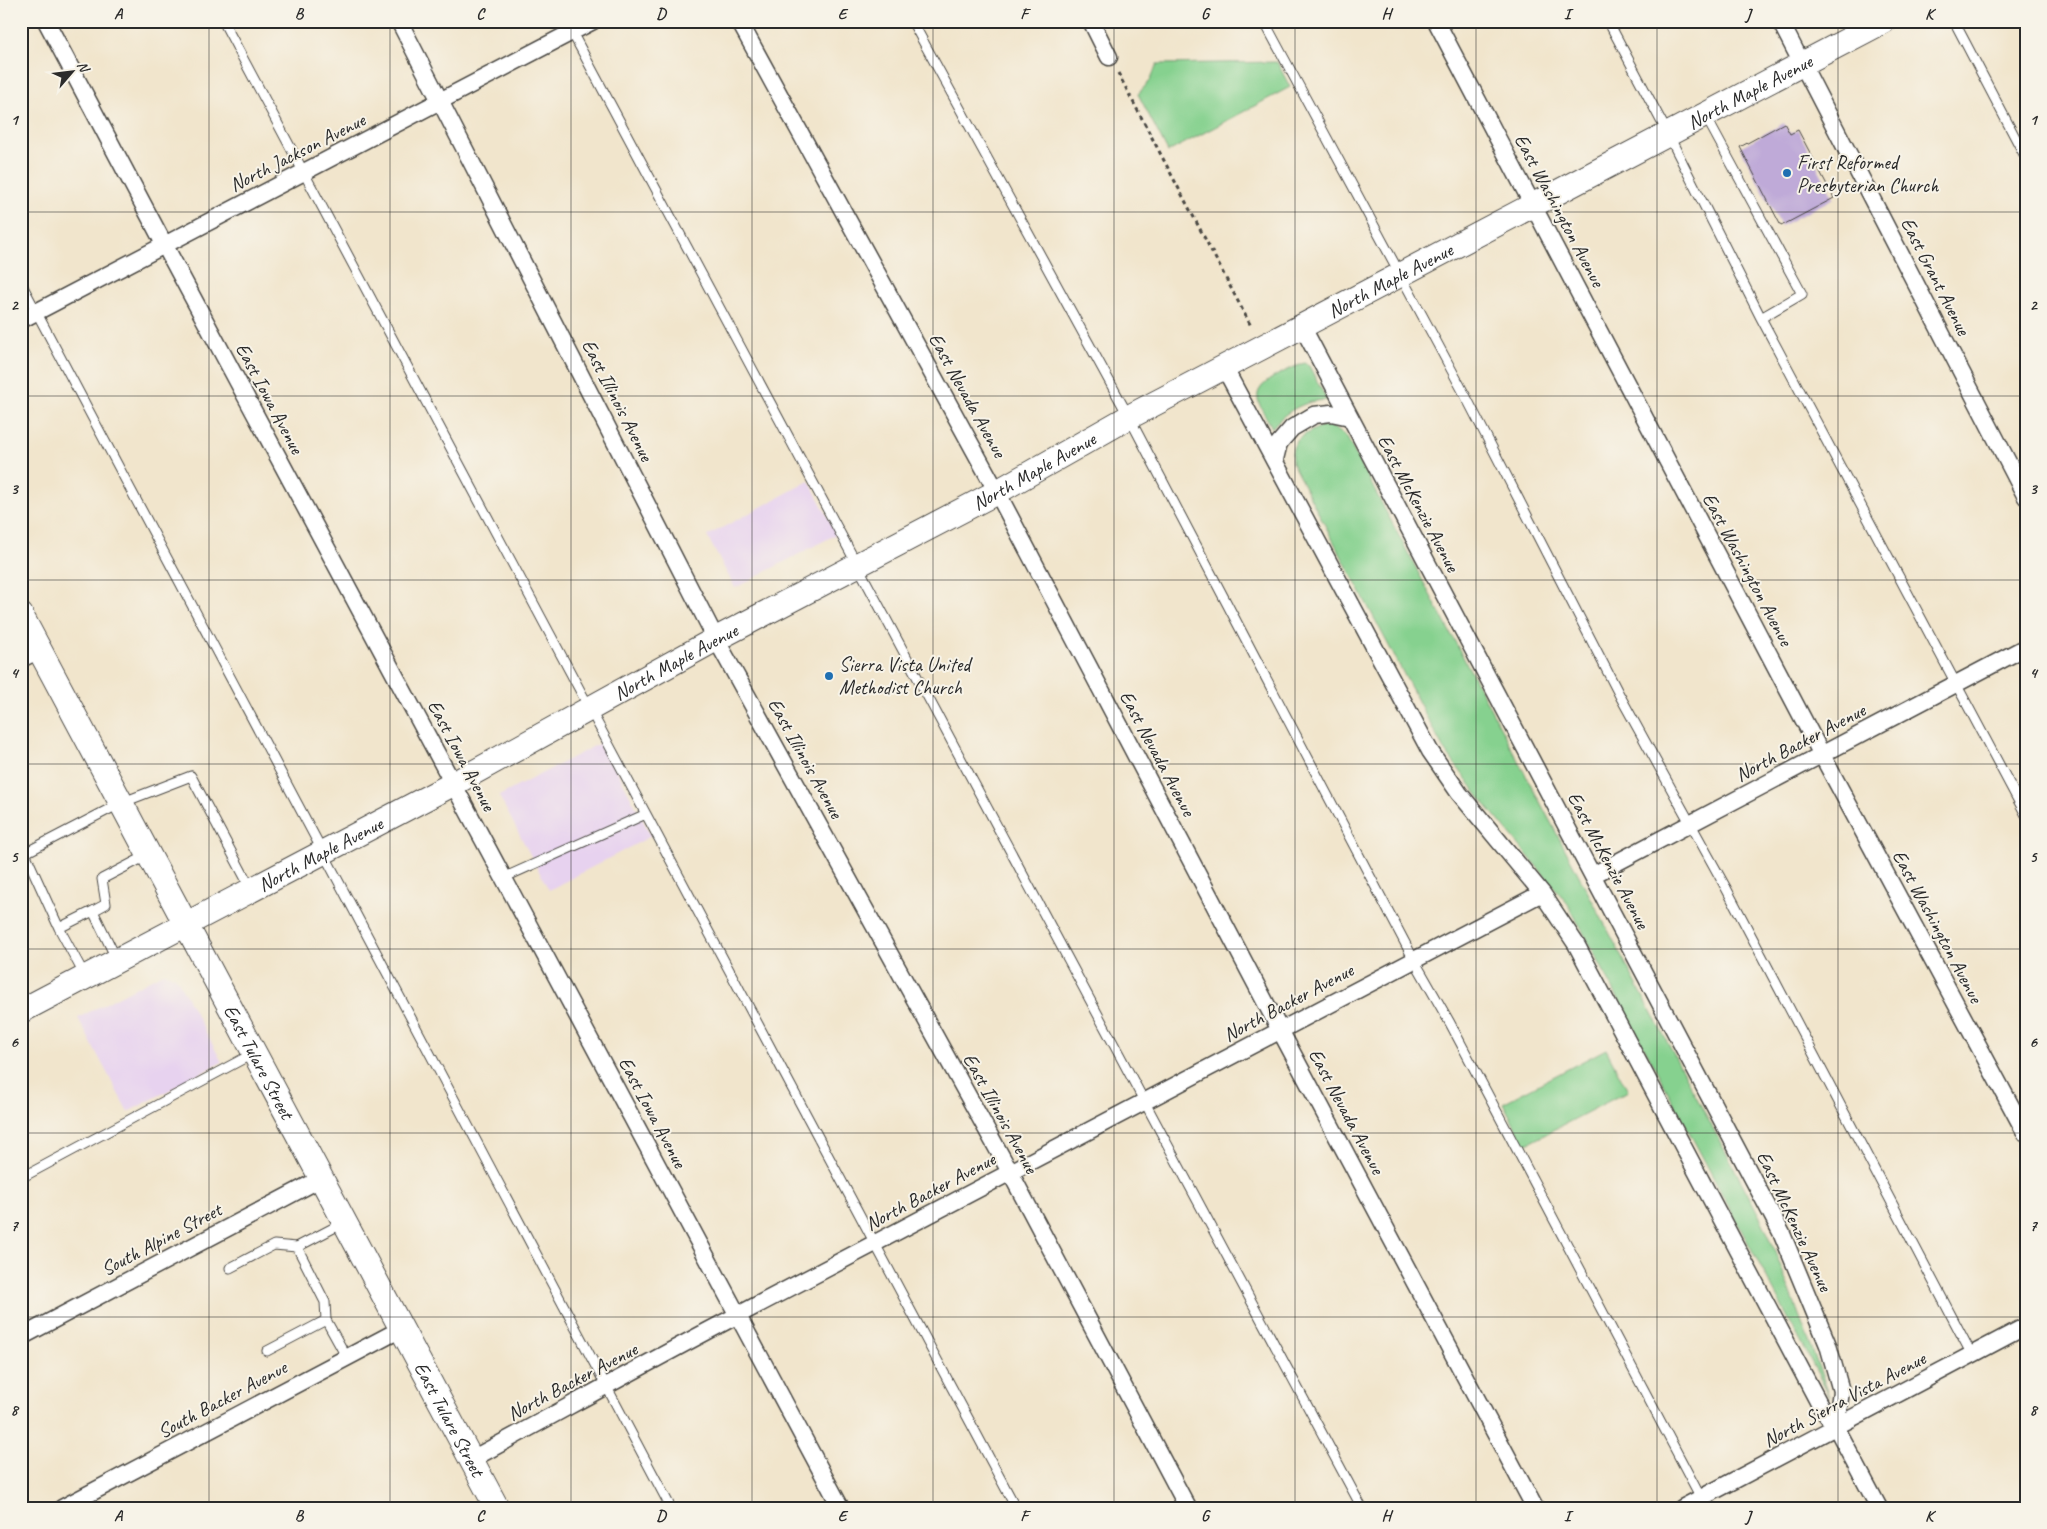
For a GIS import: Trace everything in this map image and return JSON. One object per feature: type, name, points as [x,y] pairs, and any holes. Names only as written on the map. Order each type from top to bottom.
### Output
[{"type":"main road","name":"North Maple Avenue","points":[[21,1011],[453,784],[716,639],[997,492],[1129,417],[1884,21]]},
{"type":"main road","name":"East Tulare Street","points":[[21,615],[30,654],[121,803],[497,1508]]},
{"type":"street","name":"East Iowa Avenue","points":[[46,21],[841,1508]]},
{"type":"street","name":"East Illinois Avenue","points":[[399,21],[442,101],[716,639],[1010,1172],[1188,1508]]},
{"type":"street","name":"North Jackson Avenue","points":[[21,320],[442,101],[569,27],[593,21]]},
{"type":"street","name":"East Nevada Avenue","points":[[739,21],[997,492],[1280,1030],[1535,1508]]},
{"type":"street","points":[[1091,21],[1109,57]]},
{"type":"street","name":"East Washington Avenue","points":[[1436,21],[1822,755],[2026,1134]]},
{"type":"street","name":"East Grant Avenue","points":[[1780,21],[2026,497]]},
{"type":"street","name":"East McKenzie Avenue","points":[[1302,326],[1782,1234],[1834,1363],[1841,1391],[1836,1427]]},
{"type":"street","points":[[1224,367],[1430,751],[1459,793],[1542,892],[1576,944],[1822,1409],[1836,1427],[1879,1508]]},
{"type":"street","points":[[1274,459],[1280,443],[1292,428],[1314,415],[1331,414],[1350,418]]},
{"type":"street","name":"North Backer Avenue","points":[[1593,874],[2026,647]]},
{"type":"street","name":"North Backer Avenue","points":[[472,1459],[737,1315],[875,1245],[1542,892]]},
{"type":"street","name":"South Alpine Street","points":[[21,1337],[322,1178]]},
{"type":"street","name":"North Sierra Vista Avenue","points":[[1682,1508],[2026,1326]]},
{"type":"street","name":"South Backer Avenue","points":[[62,1508],[401,1329]]},
{"type":"lane","points":[[222,21],[1016,1508]]},
{"type":"lane","points":[[912,21],[1129,417],[1414,960],[1450,1023],[1701,1498]]},
{"type":"lane","points":[[1264,21],[1465,395],[1620,696],[1692,823],[1972,1355]]},
{"type":"lane","points":[[1608,21],[1668,134],[1761,318],[2026,815]]},
{"type":"lane","points":[[1954,21],[2026,158]]},
{"type":"lane","points":[[569,27],[1362,1508]]},
{"type":"lane","points":[[1705,115],[1802,294],[1761,318]]},
{"type":"lane","points":[[21,283],[671,1508]]},
{"type":"lane","points":[[85,977],[59,928],[25,852],[121,803],[191,776],[251,890]]},
{"type":"lane","points":[[503,878],[646,814]]},
{"type":"lane","points":[[59,928],[106,904],[102,879],[148,855]]},
{"type":"lane","points":[[93,911],[117,960]]},
{"type":"lane","points":[[21,1178],[254,1053]]},
{"type":"lane","points":[[230,1268],[274,1245],[297,1247],[345,1222]]},
{"type":"lane","points":[[297,1247],[325,1302],[326,1320],[347,1358]]},
{"type":"lane","points":[[267,1351],[326,1320]]},
{"type":"path","points":[[1109,57],[1262,348]]},
{"type":"shaded area","points":[[809,481],[837,534],[735,588],[707,536]]},
{"type":"shaded area","points":[[602,742],[651,836],[549,890],[499,796]]},
{"type":"shaded area","points":[[166,973],[175,977],[178,981],[222,1062],[128,1112],[78,1018]]},
{"type":"green space","points":[[1277,62],[1290,87],[1168,152],[1138,94],[1150,81],[1157,64]]},
{"type":"green space","points":[[1305,363],[1309,366],[1327,400],[1311,402],[1296,408],[1283,416],[1272,428],[1258,399],[1261,387],[1274,377]]},
{"type":"green space","points":[[1321,426],[1330,426],[1346,436],[1760,1217],[1770,1238],[1830,1397],[1568,904],[1484,803],[1443,748],[1292,463],[1295,443]]},
{"type":"green space","points":[[1606,1049],[1628,1091],[1525,1145],[1503,1103]]},
{"type":"building","name":"First Reformed Presbyterian Church","points":[[1784,123],[1790,134],[1798,130],[1834,198],[1781,226],[1740,147]]},
{"type":"place","name":"First Reformed Presbyterian Church","points":[[1787,173]]},
{"type":"place","name":"Sierra Vista United Methodist Church","points":[[829,676]]}]
